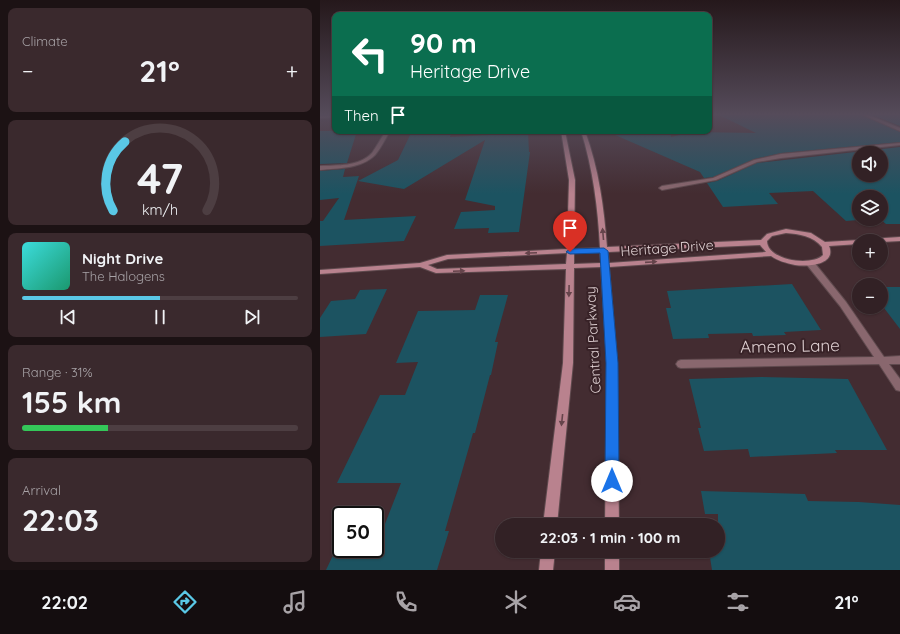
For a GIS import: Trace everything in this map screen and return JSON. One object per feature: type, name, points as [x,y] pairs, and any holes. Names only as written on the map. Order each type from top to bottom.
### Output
[{"type":"main road","name":"Central Parkway","points":[[551,518],[568,364],[572,180],[565,141]]},
{"type":"main road","name":"Central Parkway","points":[[586,141],[591,154],[601,210],[606,266],[612,363],[612,518]]},
{"type":"main road","name":"Heritage Drive","points":[[320,272],[421,265],[447,257],[604,251],[763,242],[764,238],[769,234],[786,231],[807,234],[824,244]]},
{"type":"main road","points":[[888,240],[900,239]]},
{"type":"main road","points":[[763,242],[766,249],[772,254]]},
{"type":"main road","points":[[810,263],[824,258],[827,254],[827,249],[824,244],[852,242]]},
{"type":"main road","name":"Heritage Drive","points":[[421,265],[436,271],[606,266],[772,254],[794,262],[810,263]]},
{"type":"main road","points":[[546,570],[547,558]]},
{"type":"main road","points":[[612,558],[612,570]]},
{"type":"street","points":[[320,168],[359,163],[374,153],[382,141]]},
{"type":"street","points":[[662,188],[714,179],[756,161],[781,156],[900,144]]},
{"type":"street","points":[[810,263],[842,304],[900,387]]},
{"type":"street","name":"Ameno Lane","points":[[681,364],[900,360]]},
{"type":"building","points":[[320,141],[354,141],[347,163],[320,164]]},
{"type":"building","points":[[407,141],[484,141],[404,189],[358,181],[398,160]]},
{"type":"building","points":[[485,141],[528,141],[530,152],[519,232],[488,233],[489,228],[454,229],[461,212],[495,210],[495,206],[465,200]]},
{"type":"building","points":[[628,141],[900,141],[900,142],[781,153],[754,159],[713,177],[704,178],[700,172]]},
{"type":"building","points":[[900,147],[900,224],[888,224],[888,190],[852,190],[852,221],[846,221],[813,191],[769,193],[778,204],[723,207],[707,183],[717,181],[757,163],[852,152],[852,182],[888,182],[888,148]]},
{"type":"building","points":[[345,169],[343,177],[359,176],[344,220],[416,216],[404,241],[320,246],[320,221],[323,221],[339,198],[320,200],[320,171]]},
{"type":"building","points":[[792,284],[821,330],[784,332],[786,335],[753,336],[752,333],[708,334],[709,338],[673,339],[666,308],[671,308],[667,291]]},
{"type":"building","points":[[888,287],[900,287],[900,329],[888,313]]},
{"type":"building","points":[[387,289],[366,334],[320,337],[320,318],[331,301],[355,299],[360,290]]},
{"type":"building","points":[[480,295],[508,295],[495,342],[498,342],[491,375],[445,531],[449,531],[437,570],[326,570],[332,557],[384,558],[384,526],[401,483],[337,483],[380,395],[405,395],[418,362],[396,363],[418,311],[475,310]]},
{"type":"building","points":[[761,377],[848,379],[887,450],[835,450],[837,453],[750,457],[748,449],[704,451],[698,428],[701,428],[689,379]]},
{"type":"building","points":[[701,491],[805,494],[808,501],[859,502],[900,505],[900,570],[712,570],[710,558],[725,558],[725,518],[718,518],[718,514],[705,514]]},
{"type":"route","points":[[570,252],[604,251],[612,363],[612,481]]}]
